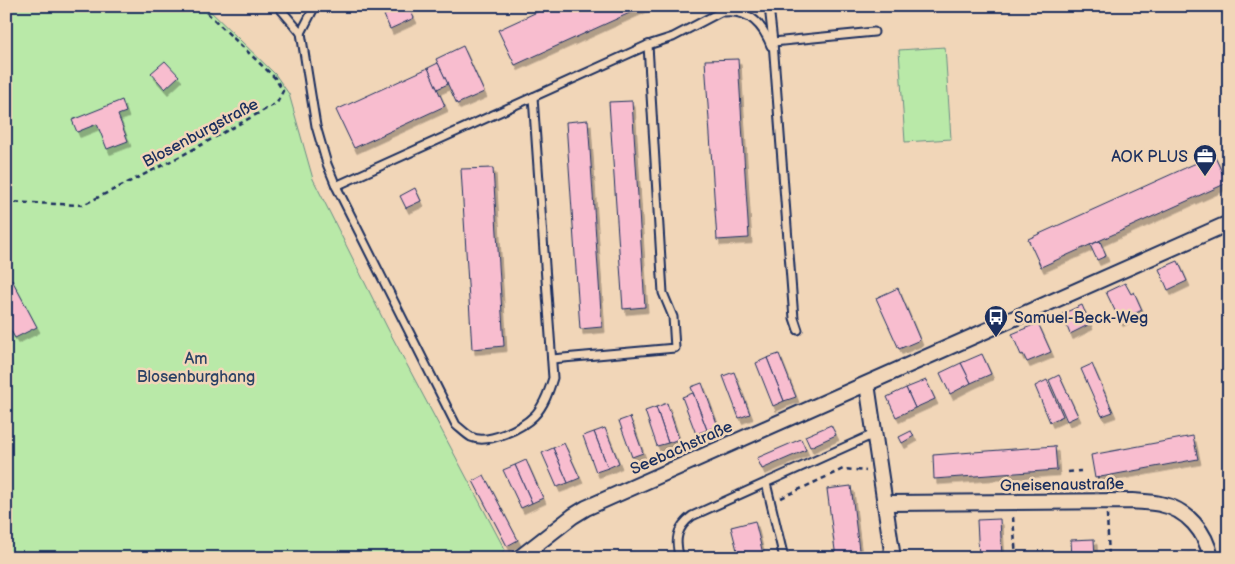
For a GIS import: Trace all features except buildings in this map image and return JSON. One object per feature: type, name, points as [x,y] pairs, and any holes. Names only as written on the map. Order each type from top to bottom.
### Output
[{"type":"street","points":[[893,558],[867,384],[1229,223]]},
{"type":"street","name":"Seebachstraße","points":[[519,558],[572,516],[593,504],[867,384]]},
{"type":"street","name":"Gneisenaustraße","points":[[886,503],[1132,501],[1162,504],[1182,512],[1192,520],[1203,535],[1211,558]]},
{"type":"lane","points":[[278,6],[301,33],[316,126],[327,164],[336,186],[456,425],[472,438],[492,439],[518,428],[534,416],[546,398],[553,378],[533,97]]},
{"type":"lane","points":[[301,33],[315,6]]},
{"type":"lane","points":[[336,186],[648,45],[673,37],[732,6]]},
{"type":"lane","points":[[768,6],[774,54],[792,306],[798,330]]},
{"type":"lane","points":[[719,12],[732,11],[752,17],[765,32],[774,54]]},
{"type":"lane","points":[[773,42],[874,32]]},
{"type":"lane","points":[[552,360],[675,348],[673,317],[663,293],[648,45]]},
{"type":"lane","points":[[680,558],[677,532],[684,522],[692,516],[875,433]]},
{"type":"lane","points":[[766,483],[784,558]]},
{"type":"path","name":"Blosenburgstraße","points":[[6,202],[83,205],[180,156],[278,103],[282,91],[275,78],[200,6]]},
{"type":"path","points":[[771,503],[844,469],[881,473]]},
{"type":"path","points":[[1068,472],[1081,471]]},
{"type":"path","points":[[1106,501],[1109,558]]},
{"type":"path","points":[[1013,503],[1016,558]]},
{"type":"green space","name":"Am Blosenburghang","points":[[6,6],[205,6],[275,74],[289,94],[313,179],[388,329],[505,550],[493,558],[6,558]]},
{"type":"green space","points":[[945,47],[951,139],[905,142],[899,50]]},
{"type":"place","name":"AOK PLUS","points":[[1205,177]]},
{"type":"place","name":"Samuel-Beck-Weg","points":[[996,338]]}]
